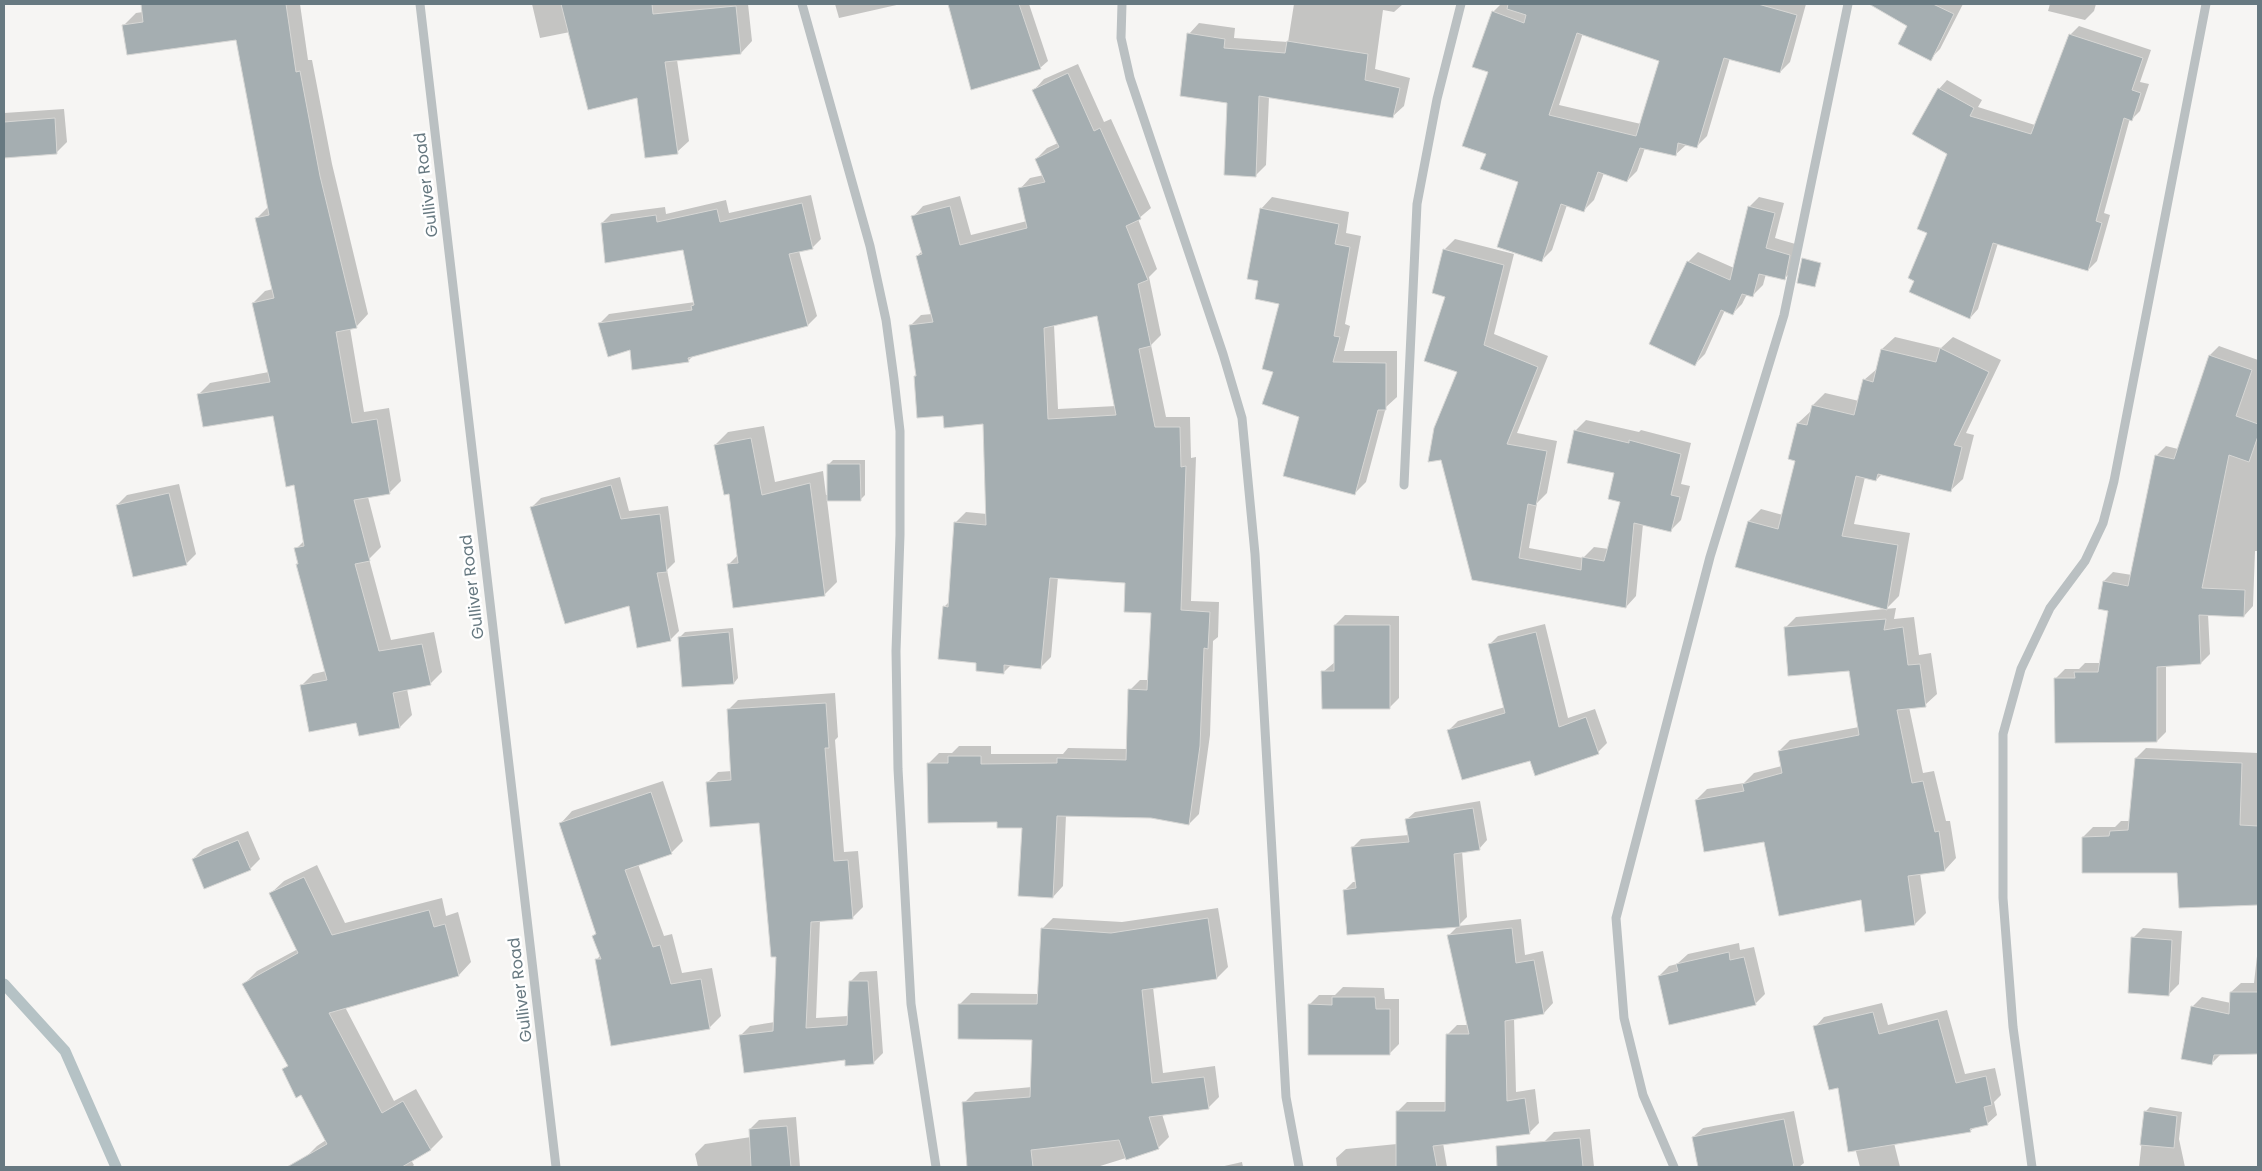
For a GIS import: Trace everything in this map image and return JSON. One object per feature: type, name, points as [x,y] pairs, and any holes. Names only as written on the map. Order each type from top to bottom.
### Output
[{"type":"street","name":"Gulliver Road","points":[[420,4],[556,1167]]},
{"type":"street","points":[[802,4],[870,246],[886,320],[895,387],[900,440],[900,535],[896,651],[899,779],[911,1004],[936,1167]]},
{"type":"street","points":[[1122,4],[1121,38],[1130,78],[1223,354],[1242,418],[1255,554],[1286,1096],[1298,1167]]},
{"type":"street","points":[[1404,485],[1417,204],[1437,99],[1460,4]]},
{"type":"street","points":[[1674,1167],[1643,1095],[1624,1018],[1616,918],[1710,557],[1784,316],[1848,4]]},
{"type":"street","points":[[2032,1167],[2013,1027],[2003,898],[2002,734],[2021,669],[2050,608],[2085,561],[2103,523],[2114,481],[2206,4]]},
{"type":"building","points":[[141,4],[286,4],[296,72],[300,71],[320,176],[357,328],[336,332],[352,423],[377,419],[390,494],[354,500],[370,561],[355,564],[379,651],[422,644],[431,685],[393,693],[400,728],[359,736],[356,723],[309,732],[300,685],[327,680],[296,564],[298,564],[294,548],[304,546],[294,485],[286,487],[273,416],[203,427],[197,394],[270,382],[252,303],[274,298],[255,218],[269,215],[236,40],[127,55],[122,25],[143,22]]},
{"type":"building","points":[[561,4],[652,4],[653,14],[736,6],[741,54],[665,62],[678,154],[645,158],[637,98],[588,110]]},
{"type":"building","points":[[948,4],[1019,4],[1041,69],[971,90]]},
{"type":"building","points":[[1508,4],[1758,4],[1797,15],[1780,73],[1724,58],[1697,148],[1678,143],[1676,156],[1640,148],[1627,182],[1598,172],[1584,212],[1561,204],[1542,262],[1497,247],[1518,182],[1480,169],[1486,154],[1462,146],[1488,72],[1472,67],[1492,11],[1524,23],[1526,15],[1507,9]],"holes":[[[1577,33],[1659,61],[1636,136],[1549,115]]]},
{"type":"building","points":[[1869,4],[1933,4],[1954,14],[1931,61],[1898,44],[1907,26]]},
{"type":"building","points":[[1187,33],[1225,39],[1224,48],[1285,53],[1287,41],[1368,54],[1365,80],[1400,88],[1393,118],[1259,96],[1256,177],[1224,175],[1227,103],[1180,96]]},
{"type":"building","points":[[2069,34],[2143,58],[2132,90],[2141,93],[2132,121],[2124,118],[2096,221],[2102,223],[2088,271],[1993,243],[1970,319],[1909,292],[1914,281],[1908,278],[1927,233],[1917,229],[1947,154],[1912,134],[1938,88],[1974,108],[1970,116],[2031,134]]},
{"type":"building","points":[[1068,73],[1094,131],[1100,128],[1141,219],[1126,226],[1148,280],[1138,284],[1151,346],[1139,349],[1155,427],[1180,427],[1181,467],[1186,466],[1181,610],[1210,612],[1208,649],[1204,648],[1200,746],[1189,825],[1151,818],[1057,816],[1053,898],[1018,896],[1022,828],[997,828],[997,822],[928,823],[927,763],[948,763],[948,756],[981,756],[981,764],[1057,763],[1057,758],[1126,760],[1128,689],[1147,690],[1151,613],[1124,612],[1125,583],[1050,578],[1041,669],[1004,665],[1004,674],[976,671],[976,663],[938,659],[943,606],[948,607],[954,522],[986,525],[983,424],[944,428],[943,416],[917,418],[914,376],[916,376],[909,325],[933,322],[916,256],[922,254],[911,216],[950,206],[960,245],[1027,228],[1018,188],[1045,182],[1035,159],[1059,147],[1032,90]],"holes":[[[1097,316],[1116,415],[1048,419],[1044,328]]]},
{"type":"building","points":[[55,118],[57,154],[4,158],[4,122]]},
{"type":"building","points":[[802,203],[813,249],[789,254],[808,326],[688,358],[689,362],[632,370],[630,350],[608,357],[598,323],[692,310],[691,306],[694,305],[683,250],[605,263],[601,223],[656,215],[657,222],[717,209],[720,222]]},
{"type":"building","points":[[1748,206],[1775,213],[1766,248],[1790,255],[1785,280],[1759,274],[1753,297],[1742,294],[1733,315],[1721,310],[1695,366],[1649,344],[1687,261],[1730,280]]},
{"type":"building","points":[[1260,208],[1339,224],[1335,244],[1350,247],[1334,336],[1340,337],[1333,362],[1386,363],[1386,410],[1378,410],[1355,495],[1283,476],[1299,417],[1262,404],[1273,372],[1262,369],[1279,304],[1255,299],[1258,281],[1247,279]]},
{"type":"building","points":[[1443,249],[1504,265],[1484,345],[1538,367],[1507,444],[1547,451],[1536,506],[1528,504],[1519,558],[1581,570],[1582,557],[1604,561],[1620,502],[1608,499],[1614,473],[1567,463],[1574,430],[1629,443],[1629,440],[1681,454],[1671,495],[1680,497],[1671,532],[1634,523],[1626,608],[1472,580],[1441,460],[1428,462],[1434,428],[1457,372],[1424,361],[1445,297],[1432,293]]},
{"type":"building","points":[[1802,258],[1821,263],[1815,287],[1797,283]]},
{"type":"building","points":[[1940,348],[1989,372],[1954,445],[1962,447],[1951,492],[1878,474],[1876,481],[1856,476],[1842,536],[1898,545],[1887,610],[1735,567],[1748,521],[1778,529],[1795,461],[1788,459],[1797,423],[1807,425],[1812,405],[1854,415],[1863,379],[1873,382],[1881,349],[1936,362]]},
{"type":"building","points":[[2209,355],[2252,370],[2236,416],[2258,424],[2258,436],[2249,462],[2229,455],[2202,588],[2245,590],[2244,617],[2199,615],[2201,664],[2157,667],[2157,742],[2055,743],[2054,678],[2075,678],[2074,672],[2098,672],[2108,611],[2098,609],[2103,581],[2128,586],[2155,455],[2174,459]]},
{"type":"building","points":[[751,438],[762,495],[810,483],[825,596],[733,608],[727,564],[738,563],[729,494],[724,495],[714,445]]},
{"type":"building","points":[[827,464],[860,464],[861,501],[827,501]]},
{"type":"building","points":[[611,485],[621,519],[660,514],[667,572],[657,573],[671,641],[637,648],[629,606],[565,624],[530,507]]},
{"type":"building","points":[[169,493],[187,565],[133,577],[116,505]]},
{"type":"building","points":[[1886,619],[1884,630],[1903,627],[1908,665],[1920,664],[1926,707],[1897,710],[1912,783],[1923,781],[1935,832],[1939,831],[1945,871],[1908,876],[1915,925],[1865,932],[1861,900],[1779,916],[1764,842],[1704,852],[1695,800],[1744,791],[1742,784],[1782,773],[1778,751],[1859,735],[1849,671],[1788,676],[1784,627]]},
{"type":"building","points":[[1334,625],[1390,625],[1390,709],[1322,709],[1321,671],[1334,671]]},
{"type":"building","points":[[729,632],[734,684],[682,687],[678,637]]},
{"type":"building","points":[[1536,632],[1559,727],[1586,717],[1599,754],[1535,776],[1530,761],[1462,780],[1447,730],[1505,713],[1488,644]]},
{"type":"building","points":[[826,703],[829,748],[825,748],[834,861],[848,860],[853,919],[811,922],[806,1028],[847,1025],[849,981],[868,981],[874,1064],[845,1066],[845,1060],[744,1073],[739,1035],[773,1031],[776,957],[771,957],[759,823],[710,827],[706,782],[731,780],[727,709]]},
{"type":"building","points":[[2135,758],[2242,763],[2240,825],[2258,826],[2258,905],[2179,908],[2177,873],[2082,873],[2082,837],[2109,836],[2110,831],[2128,830]]},
{"type":"building","points":[[651,792],[672,854],[625,870],[653,947],[660,945],[671,984],[701,979],[710,1029],[611,1046],[595,959],[601,959],[592,936],[596,934],[559,823]]},
{"type":"building","points":[[1473,808],[1480,850],[1454,854],[1460,927],[1347,935],[1343,890],[1356,888],[1351,847],[1409,842],[1405,819]]},
{"type":"building","points":[[238,840],[251,870],[204,889],[192,859]]},
{"type":"building","points":[[304,877],[332,935],[429,910],[434,927],[445,924],[459,976],[329,1013],[382,1113],[403,1101],[431,1150],[402,1167],[287,1167],[327,1144],[301,1095],[296,1098],[282,1069],[288,1066],[242,984],[298,953],[269,893]]},
{"type":"building","points":[[1208,918],[1217,979],[1142,990],[1152,1083],[1204,1077],[1209,1109],[1149,1117],[1159,1149],[1126,1160],[1119,1140],[1031,1150],[1033,1167],[967,1167],[962,1102],[1030,1097],[1032,1040],[958,1039],[958,1004],[1037,1004],[1041,928],[1111,933]]},
{"type":"building","points":[[1512,928],[1516,963],[1534,960],[1544,1014],[1505,1021],[1507,1101],[1525,1098],[1530,1134],[1433,1146],[1437,1167],[1396,1167],[1396,1111],[1445,1111],[1446,1034],[1469,1034],[1447,935]]},
{"type":"building","points":[[2131,937],[2172,940],[2169,996],[2128,993]]},
{"type":"building","points":[[1729,952],[1730,960],[1744,957],[1756,1005],[1669,1025],[1658,976],[1678,971],[1676,964]]},
{"type":"building","points":[[2230,992],[2258,992],[2258,1054],[2214,1055],[2212,1065],[2181,1059],[2191,1006],[2229,1014]]},
{"type":"building","points":[[1332,997],[1375,997],[1376,1009],[1390,1009],[1390,1055],[1308,1055],[1308,1004],[1332,1005]]},
{"type":"building","points":[[1873,1012],[1879,1034],[1938,1019],[1956,1083],[1986,1076],[1992,1105],[1984,1107],[1988,1125],[1970,1129],[1971,1132],[1848,1152],[1838,1088],[1829,1090],[1813,1026]]},
{"type":"building","points":[[2144,1111],[2177,1116],[2174,1148],[2140,1145]]},
{"type":"building","points":[[1784,1119],[1794,1167],[1698,1167],[1692,1137]]},
{"type":"building","points":[[787,1126],[791,1167],[751,1167],[749,1129]]},
{"type":"building","points":[[1580,1138],[1583,1167],[1497,1167],[1496,1146]]},
{"type":"waterway","points":[[4,984],[65,1051],[116,1167]]}]
